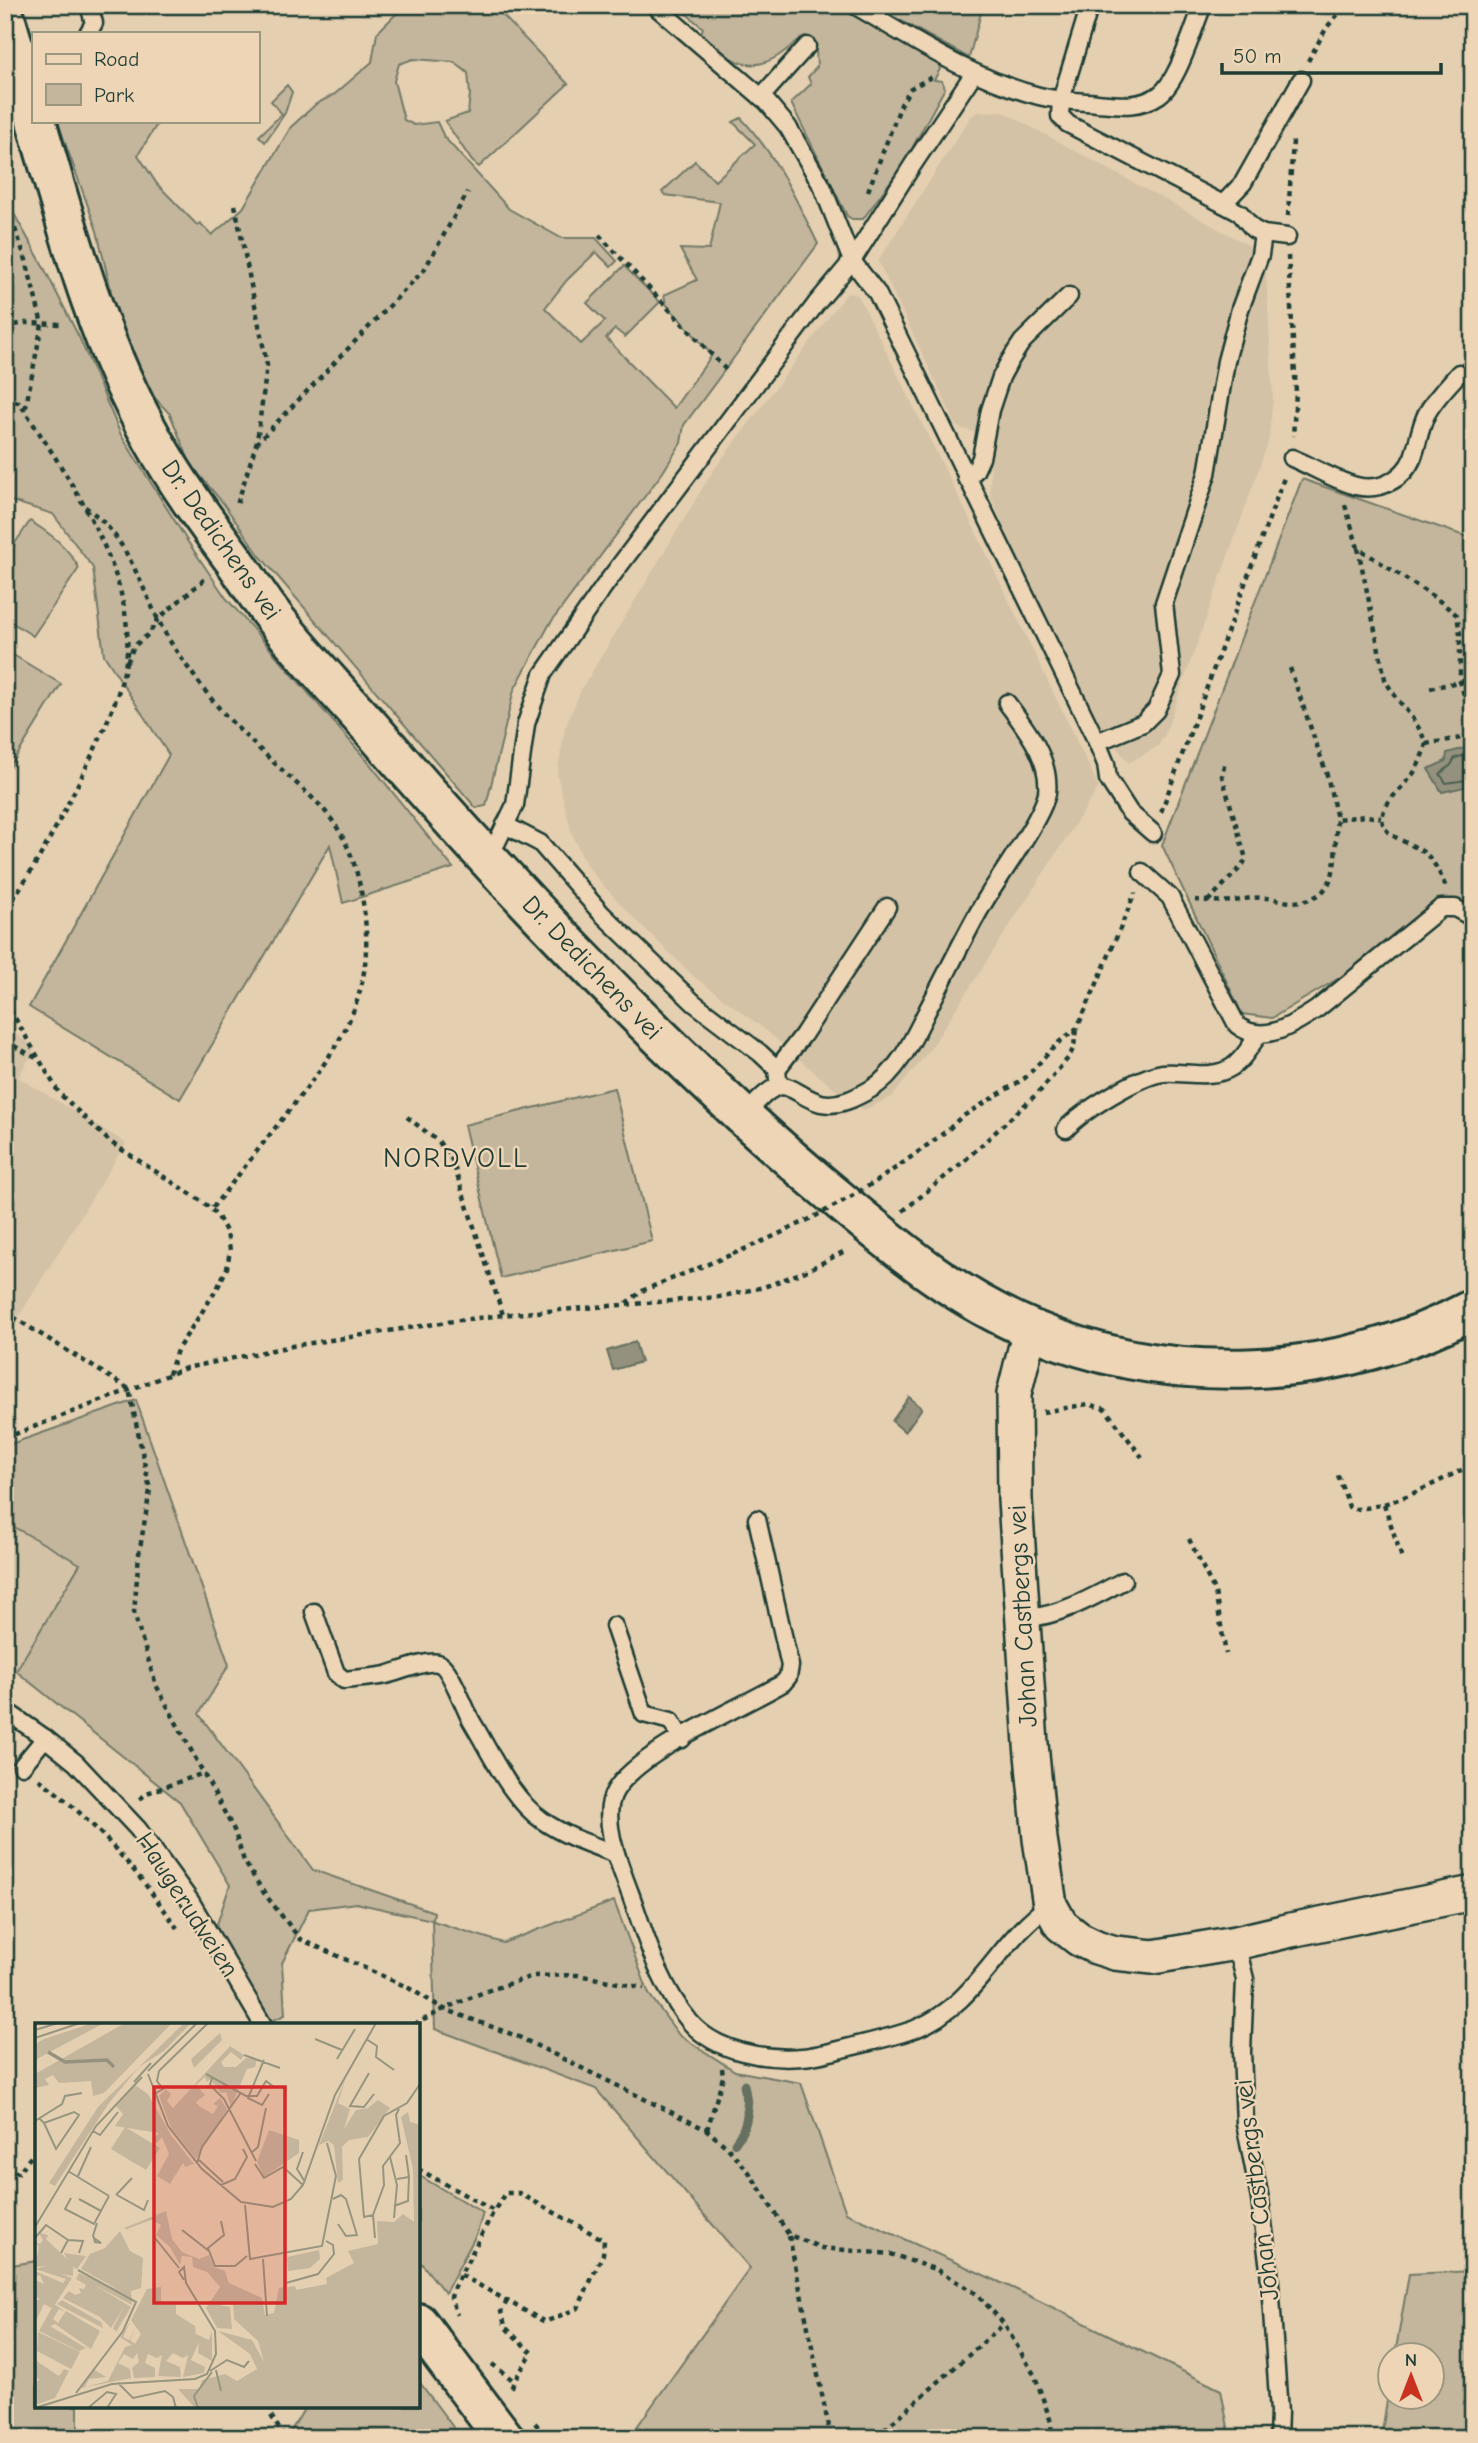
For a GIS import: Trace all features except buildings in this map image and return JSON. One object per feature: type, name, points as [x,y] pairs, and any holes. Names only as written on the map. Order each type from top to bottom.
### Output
[{"type":"street","points":[[5,19],[26,60],[32,104]]},
{"type":"street","name":"Dr. Dedichens vei","points":[[36,122],[97,320],[132,402],[172,473],[271,614],[485,857],[665,1043],[776,1147],[885,1238],[944,1284],[1030,1329],[1106,1354],[1154,1365],[1236,1369],[1312,1363],[1339,1358],[1426,1332],[1473,1309]]},
{"type":"street","name":"Johan Castbergs vei","points":[[1030,1329],[1014,1394],[1015,1500],[1040,1839],[1050,1905],[1061,1925],[1079,1939],[1115,1953],[1153,1957],[1236,1943],[1473,1894]]},
{"type":"street","points":[[420,2325],[516,2426]]},
{"type":"lane","points":[[89,5],[94,23],[89,32]]},
{"type":"lane","points":[[654,5],[761,97],[788,127],[822,186],[852,261],[877,293],[1097,742],[1106,764],[1108,779],[1130,813],[1153,833]]},
{"type":"lane","points":[[854,5],[968,69],[1003,85],[1041,97],[1119,105],[1142,105],[1161,93],[1184,56],[1192,28],[1203,5]]},
{"type":"lane","points":[[1090,5],[1060,100],[1060,116],[1068,124],[1240,213],[1253,229],[1263,234],[1287,237]]},
{"type":"lane","points":[[761,97],[807,46]]},
{"type":"lane","points":[[485,857],[497,842],[514,805],[526,724],[543,674],[605,585],[816,304],[852,261],[912,166],[968,69]]},
{"type":"lane","points":[[1223,204],[1243,183],[1301,80]]},
{"type":"lane","points":[[1097,742],[1143,723],[1156,710],[1172,675],[1164,603],[1207,474],[1226,361],[1240,309],[1260,255],[1263,234]]},
{"type":"lane","points":[[966,478],[975,471],[981,458],[990,410],[1009,362],[1022,342],[1069,296]]},
{"type":"lane","points":[[1292,458],[1357,486],[1374,488],[1389,484],[1405,471],[1412,459],[1426,415],[1460,373]]},
{"type":"lane","points":[[505,825],[540,844],[601,913],[694,1003],[760,1053],[778,1077],[822,1103],[842,1102],[875,1086],[892,1069],[914,1037],[984,901],[1025,836],[1047,794],[1046,771],[1037,748],[1007,703]]},
{"type":"lane","points":[[1142,872],[1170,897],[1237,1025],[1259,1034],[1276,1032],[1317,1009],[1441,908],[1455,908],[1473,918]]},
{"type":"lane","points":[[757,1102],[778,1077],[824,999],[887,907]]},
{"type":"lane","points":[[1066,1129],[1089,1110],[1143,1078],[1163,1073],[1217,1073],[1231,1067],[1259,1034]]},
{"type":"lane","points":[[757,1519],[785,1635],[790,1666],[788,1676],[783,1683],[651,1757],[628,1774],[614,1793],[609,1818],[616,1854],[658,1968],[672,1996],[691,2023],[720,2043],[744,2053],[804,2057],[916,2028],[948,2012],[971,1991],[1035,1915],[1050,1905]]},
{"type":"lane","points":[[1024,1619],[1049,1616],[1123,1581]]},
{"type":"lane","points":[[314,1612],[336,1673],[344,1680],[385,1675],[428,1663],[436,1662],[444,1667],[505,1779],[526,1805],[543,1821],[588,1844],[616,1854]]},
{"type":"lane","points":[[614,1626],[644,1714],[671,1721],[682,1739]]},
{"type":"lane","name":"Haugerudveien","points":[[6,1711],[76,1763],[138,1829],[191,1902],[262,2023]]},
{"type":"lane","points":[[22,1766],[45,1738]]},
{"type":"lane","name":"Johan Castbergs vei","points":[[1236,1943],[1245,1979],[1242,2085],[1245,2123],[1262,2209],[1269,2269],[1279,2412],[1278,2438]]},
{"type":"path","points":[[956,5],[964,9]]},
{"type":"path","points":[[1301,80],[1311,54],[1346,5]]},
{"type":"path","points":[[864,202],[902,102],[911,88],[968,69]]},
{"type":"path","points":[[1153,833],[1292,458],[1296,392],[1287,237],[1293,139]]},
{"type":"path","points":[[256,444],[424,270],[468,192]]},
{"type":"path","points":[[5,200],[26,260],[42,324],[25,411]]},
{"type":"path","points":[[234,205],[244,243],[267,365],[256,444],[235,510]]},
{"type":"path","points":[[599,235],[729,373]]},
{"type":"path","points":[[5,327],[25,323],[64,324]]},
{"type":"path","points":[[5,400],[19,402],[63,469],[85,507],[113,566],[126,625],[125,670]]},
{"type":"path","points":[[1337,478],[1357,548],[1385,679],[1394,697],[1421,728],[1426,744],[1414,773],[1390,799],[1381,818],[1382,825],[1390,835],[1414,845],[1429,856],[1455,908]]},
{"type":"path","points":[[85,507],[121,545],[177,652],[218,707],[317,803],[337,827],[351,851],[356,869],[368,940],[363,981],[348,1026],[310,1083],[211,1209]]},
{"type":"path","points":[[1357,548],[1437,599],[1457,615],[1460,634],[1460,682],[1464,695],[1473,704]]},
{"type":"path","points":[[5,908],[46,844],[99,740],[134,646],[149,634],[158,619],[214,570]]},
{"type":"path","points":[[1170,897],[1208,901],[1265,897],[1291,902],[1323,893],[1331,881],[1335,866],[1337,819],[1327,775],[1290,668]]},
{"type":"path","points":[[1430,688],[1473,679]]},
{"type":"path","points":[[1426,744],[1473,736]]},
{"type":"path","points":[[1208,901],[1246,859],[1222,776],[1225,760]]},
{"type":"path","points":[[1337,819],[1366,816],[1381,818]]},
{"type":"path","points":[[898,1215],[963,1162],[1041,1090],[1069,1057],[1074,1048],[1077,1028],[1132,902],[1142,872]]},
{"type":"path","points":[[5,1001],[59,1093],[110,1142],[211,1209],[227,1233],[230,1250],[227,1269],[177,1350],[169,1374]]},
{"type":"path","points":[[5,1011],[12,1015]]},
{"type":"path","points":[[626,1304],[644,1290],[789,1229],[850,1197],[901,1164],[960,1118],[1025,1078],[1058,1043],[1077,1028]]},
{"type":"path","points":[[5,1041],[38,1059]]},
{"type":"path","points":[[407,1117],[439,1142],[452,1160],[503,1315]]},
{"type":"path","points":[[5,1438],[186,1368],[292,1346],[503,1315],[719,1297],[764,1287],[808,1270],[857,1243]]},
{"type":"path","points":[[5,1312],[129,1389],[150,1490],[139,1554],[134,1613],[156,1685],[234,1830],[244,1861],[264,1893],[300,1939],[407,1987],[444,2009],[519,2038],[707,2130],[728,2148],[749,2172],[789,2235],[831,2438]]},
{"type":"path","points":[[1031,1415],[1094,1405],[1108,1411],[1142,1457]]},
{"type":"path","points":[[1338,1475],[1352,1509],[1384,1504],[1473,1464]]},
{"type":"path","points":[[1384,1504],[1403,1561]]},
{"type":"path","points":[[1189,1539],[1215,1592],[1226,1654]]},
{"type":"path","points":[[22,1766],[74,1806],[97,1828],[146,1884],[182,1937]]},
{"type":"path","points":[[124,1814],[147,1793],[204,1773]]},
{"type":"path","points":[[418,2023],[484,1992],[533,1976],[578,1975],[617,1981],[672,1996]]},
{"type":"path","points":[[707,2130],[723,2077],[720,2043]]},
{"type":"path","points":[[5,2167],[18,2173],[35,2152]]},
{"type":"path","points":[[420,2170],[494,2211]]},
{"type":"path","points":[[5,2175],[12,2171]]},
{"type":"path","points":[[459,2322],[451,2297],[454,2287],[505,2193],[519,2193],[604,2241],[603,2254],[578,2308],[545,2322],[461,2275]]},
{"type":"path","points":[[789,2235],[822,2248],[891,2254],[937,2270],[977,2294],[1004,2323],[1035,2376],[1051,2422],[1052,2438]]},
{"type":"path","points":[[507,2301],[501,2312],[506,2328],[532,2353],[509,2393]]},
{"type":"path","points":[[877,2436],[1004,2323]]},
{"type":"path","points":[[486,2359],[514,2381]]},
{"type":"path","points":[[270,2408],[270,2414],[285,2438]]},
{"type":"path","points":[[516,2426],[545,2435]]},
{"type":"shaded area","points":[[1002,111],[1248,245],[1266,270],[1273,400],[1268,443],[1165,734],[1158,746],[1129,763],[1082,704],[990,495],[991,437],[957,427],[878,261],[971,116],[978,112]]},
{"type":"shaded area","points":[[847,293],[858,295],[1099,787],[929,1051],[892,1097],[864,1110],[833,1088],[763,1028],[693,976],[599,881],[586,864],[572,834],[557,775],[565,728],[581,690],[713,471]]},
{"type":"shaded area","points":[[5,1028],[36,1047],[18,1077],[126,1143],[5,1339]]},
{"type":"shaded area","points":[[5,1522],[80,1563],[5,1689]]},
{"type":"green space","points":[[405,5],[493,5],[568,84],[479,167],[445,121],[468,113],[468,73],[454,62],[413,59],[399,64],[394,81],[404,120],[414,125],[437,122],[444,137],[509,209],[561,238],[596,238],[617,261],[611,267],[596,252],[567,280],[545,308],[581,344],[605,321],[587,303],[624,266],[660,302],[625,337],[615,329],[606,338],[674,408],[712,355],[666,304],[664,295],[697,280],[680,249],[709,250],[720,202],[665,195],[662,192],[695,161],[715,181],[755,144],[733,122],[741,118],[775,162],[818,244],[684,425],[681,443],[663,472],[549,625],[514,690],[486,806],[476,808],[260,556],[223,503],[191,465],[170,414],[151,394],[117,317],[97,231],[59,126],[59,122],[158,122],[138,155],[157,184],[197,225],[200,223],[212,235],[243,208],[291,127],[316,104],[335,94],[372,62],[377,33]]},
{"type":"green space","points":[[676,5],[843,5],[938,60],[940,69],[934,80],[942,81],[945,88],[904,163],[863,219],[847,216],[791,103],[811,84],[808,77],[817,67],[816,50],[805,36],[766,62],[745,64],[718,49],[701,33],[703,28]]},
{"type":"green space","points":[[872,5],[983,5],[969,58]]},
{"type":"green space","points":[[287,85],[292,92],[285,113],[265,142],[259,136],[282,114],[271,101]]},
{"type":"green space","points":[[5,198],[80,339],[121,435],[188,542],[226,598],[370,764],[453,868],[343,903],[330,845],[180,1099],[29,1007],[169,755],[104,655],[93,568],[53,514],[5,499]]},
{"type":"green space","points":[[1302,479],[1473,539],[1473,898],[1272,1018],[1242,1014],[1162,845]]},
{"type":"green space","points":[[30,521],[58,541],[79,568],[33,636],[5,618],[5,558]]},
{"type":"green space","points":[[5,650],[61,684],[5,775]]},
{"type":"green space","points":[[614,1088],[652,1241],[501,1278],[464,1125]]},
{"type":"green space","points":[[136,1400],[229,1665],[199,1714],[313,1870],[434,1912],[433,1921],[503,1943],[614,1901],[649,1994],[679,2035],[735,2071],[801,2083],[846,2213],[1017,2290],[1221,2390],[1230,2438],[629,2438],[750,2268],[596,2089],[435,2029],[432,1920],[356,1903],[309,1909],[282,1963],[285,2015],[272,2021],[215,1930],[230,1885],[180,1802],[16,1671],[80,1564],[5,1522],[5,1446]]},
{"type":"green space","points":[[420,2176],[483,2213],[477,2233],[445,2293],[420,2262]]},
{"type":"green space","points":[[35,2261],[35,2408],[78,2408],[78,2438],[5,2438],[5,2266]]},
{"type":"green space","points":[[1473,2271],[1473,2438],[1381,2438],[1385,2412],[1446,2412],[1446,2342],[1397,2342],[1409,2274]]},
{"type":"green space","points":[[420,2383],[461,2438],[294,2438],[289,2434],[305,2408],[420,2408]]},
{"type":"water","points":[[1473,746],[1473,785],[1442,792],[1428,769],[1446,761],[1447,753]]},
{"type":"water","points":[[635,1342],[641,1362],[613,1370],[607,1351]]},
{"type":"water","points":[[909,1397],[922,1408],[905,1432],[892,1421]]},
{"type":"waterway","points":[[735,2143],[747,2115],[744,2085]]},
{"type":"district","name":"NORDVOLL","points":[[456,1158]]}]
